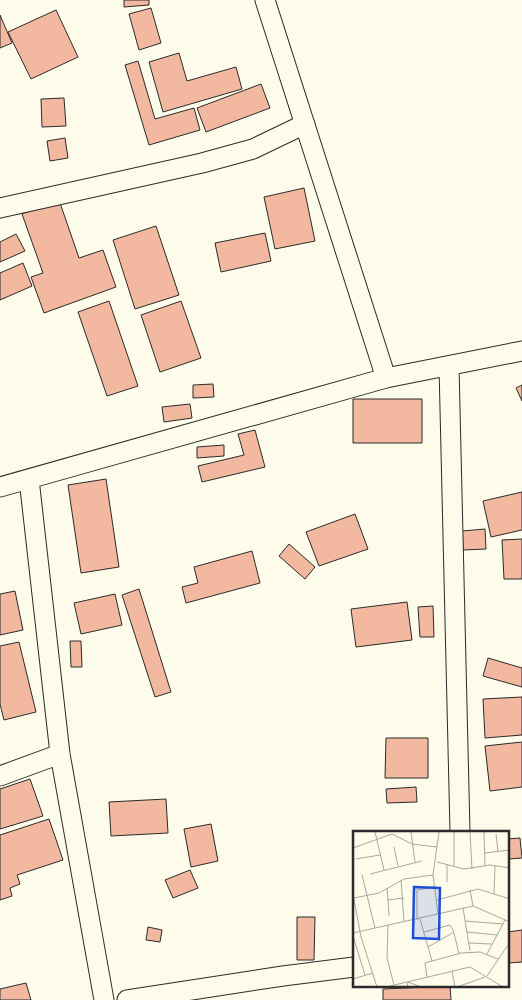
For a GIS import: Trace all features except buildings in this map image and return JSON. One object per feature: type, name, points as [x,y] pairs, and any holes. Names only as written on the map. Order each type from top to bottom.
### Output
[{"type":"street","points":[[265,0],[386,378]]},
{"type":"street","points":[[0,208],[202,163],[253,149],[305,124]]},
{"type":"street","points":[[0,487],[386,378],[522,351]]},
{"type":"street","points":[[449,366],[460,831]]},
{"type":"street","points":[[29,479],[60,754],[104,1000]]},
{"type":"street","points":[[0,776],[60,754]]},
{"type":"street","points":[[127,1000],[353,967]]}]
